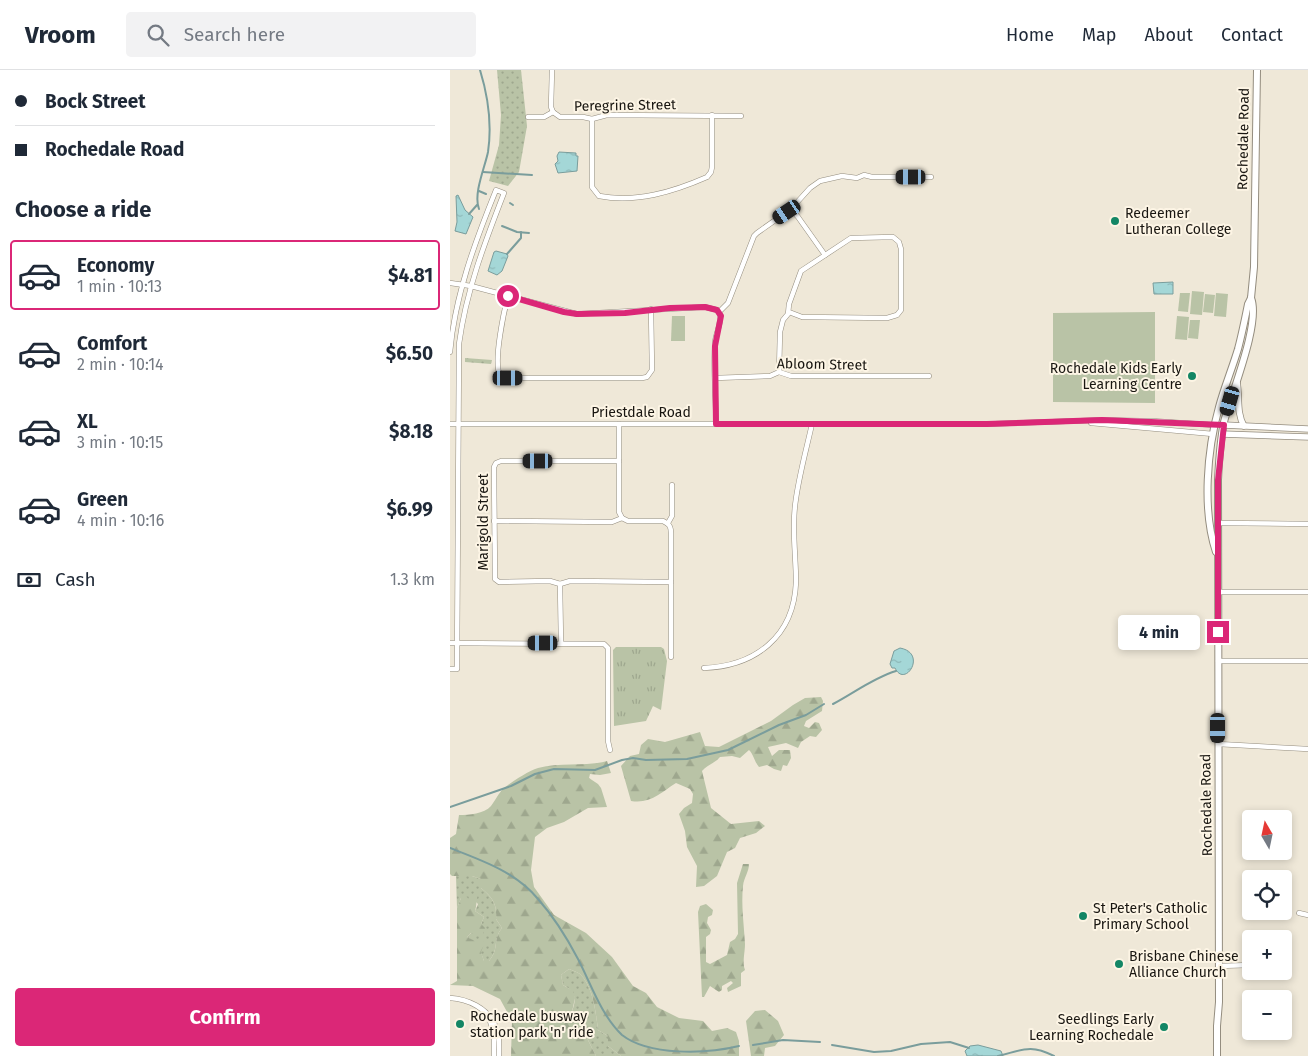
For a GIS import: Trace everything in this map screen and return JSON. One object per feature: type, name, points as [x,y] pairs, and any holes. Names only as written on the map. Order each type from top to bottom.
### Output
[{"type":"main road","name":"Rochedale Road","points":[[1217,1056],[1219,966],[1218,480],[1222,434],[1251,331],[1254,305],[1252,298],[1257,70]]},
{"type":"main road","name":"Rochedale Road","points":[[1217,553],[1211,537],[1208,498],[1209,462],[1214,425],[1238,348],[1248,304],[1252,298]]},
{"type":"main road","name":"Priestdale Road","points":[[1214,425],[1224,425]]},
{"type":"main road","name":"Priestdale Road","points":[[1213,434],[1222,434]]},
{"type":"street","points":[[528,117],[544,117],[553,112],[551,107],[552,70]]},
{"type":"street","name":"Peregrine Street","points":[[553,112],[560,117],[592,119],[607,115],[741,116]]},
{"type":"street","points":[[592,119],[592,187],[595,192],[599,196],[613,198],[640,198],[671,190],[707,177],[712,167],[712,116]]},
{"type":"street","points":[[719,312],[728,303],[757,232],[791,209],[810,188],[820,181],[842,176],[857,178],[864,175],[872,177],[931,177]]},
{"type":"street","points":[[450,352],[452,330],[462,285],[479,232],[496,190],[504,193],[480,256],[471,286],[459,344],[457,669],[450,669]]},
{"type":"street","points":[[791,209],[825,255]]},
{"type":"street","points":[[779,372],[780,332],[783,320],[789,312],[789,304],[801,272],[855,237],[896,238],[901,245],[900,313],[891,318],[878,318],[802,317],[789,312]]},
{"type":"street","points":[[450,283],[471,286],[577,314],[625,313],[705,307],[719,312]]},
{"type":"street","points":[[508,296],[500,338],[497,368],[500,375],[508,378],[647,377],[652,370],[652,310]]},
{"type":"street","points":[[716,424],[715,346],[720,321],[719,312]]},
{"type":"street","name":"Abloom Street","points":[[715,378],[770,376],[779,372],[791,376],[929,376]]},
{"type":"street","points":[[1237,380],[1240,396],[1239,414],[1244,426]]},
{"type":"street","name":"Priestdale Road","points":[[450,424],[987,424],[1102,420],[1214,425]]},
{"type":"street","name":"Priestdale Road","points":[[1072,421],[1213,434]]},
{"type":"street","points":[[619,424],[619,512],[622,518],[628,521],[663,521],[668,523],[671,528],[672,657]]},
{"type":"street","points":[[704,668],[721,667],[752,657],[773,641],[785,626],[792,609],[796,584],[795,507],[812,424]]},
{"type":"street","name":"Priestdale Road","points":[[1224,425],[1308,429]]},
{"type":"street","name":"Priestdale Road","points":[[1222,434],[1308,437]]},
{"type":"street","name":"Marigold Street","points":[[560,584],[550,581],[500,582],[495,579],[494,467],[500,461],[619,461]]},
{"type":"street","points":[[668,523],[672,516],[672,485]]},
{"type":"street","points":[[494,521],[612,522],[622,518]]},
{"type":"street","points":[[1218,523],[1308,524]]},
{"type":"street","points":[[561,643],[560,584],[570,581],[671,582]]},
{"type":"street","points":[[1218,592],[1308,592]]},
{"type":"street","points":[[450,643],[604,644],[608,648],[608,741],[610,750]]},
{"type":"street","points":[[1218,661],[1308,661]]},
{"type":"street","points":[[1218,744],[1308,749]]},
{"type":"street","points":[[1299,913],[1308,915]]},
{"type":"street","points":[[1219,966],[1242,965]]},
{"type":"street","points":[[450,998],[466,1000],[476,1005],[489,1017],[495,1025],[498,1035],[499,1056]]},
{"type":"street","points":[[489,1017],[494,1036],[494,1056]]},
{"type":"green space","points":[[497,70],[521,70],[527,126],[519,172],[508,186],[489,181],[499,145],[501,115]]},
{"type":"green space","points":[[1192,291],[1204,292],[1202,315],[1190,314]]},
{"type":"green space","points":[[1180,293],[1190,293],[1188,312],[1178,311]]},
{"type":"green space","points":[[1216,293],[1228,294],[1226,317],[1214,316]]},
{"type":"green space","points":[[1205,294],[1215,295],[1213,313],[1203,312]]},
{"type":"green space","points":[[1155,312],[1155,403],[1053,402],[1053,313]]},
{"type":"green space","points":[[672,316],[685,316],[685,341],[671,341]]},
{"type":"green space","points":[[1177,316],[1189,317],[1187,340],[1175,339]]},
{"type":"green space","points":[[1190,320],[1200,320],[1198,339],[1188,338]]},
{"type":"green space","points":[[465,358],[492,360],[491,364],[465,362]]},
{"type":"green space","points":[[616,647],[661,647],[664,649],[667,661],[661,710],[653,706],[646,721],[614,726],[613,650]]},
{"type":"green space","points":[[821,697],[823,701],[822,711],[806,721],[804,726],[809,728],[815,722],[819,723],[822,730],[816,737],[810,736],[801,742],[798,748],[786,743],[768,747],[772,756],[779,750],[790,750],[791,758],[787,766],[783,765],[781,771],[767,765],[759,767],[749,750],[740,758],[732,756],[720,757],[702,771],[711,808],[731,824],[759,821],[765,826],[756,833],[740,838],[735,848],[727,852],[717,876],[704,886],[696,887],[697,866],[687,847],[685,831],[679,814],[692,803],[693,794],[690,789],[676,783],[650,799],[631,801],[621,766],[630,756],[639,754],[641,745],[648,739],[665,742],[700,732],[705,746],[719,747],[771,721],[805,698]]},
{"type":"green space","points":[[607,761],[611,773],[590,774],[589,778],[601,788],[607,807],[588,808],[564,822],[547,828],[535,837],[531,870],[534,887],[554,915],[586,933],[612,957],[633,986],[646,993],[657,1007],[679,1018],[703,1021],[712,1031],[727,1028],[736,1032],[739,1041],[739,1056],[621,1056],[608,1046],[608,1036],[598,1030],[593,1000],[588,985],[580,974],[569,969],[561,975],[563,985],[573,991],[575,998],[570,1021],[587,1038],[596,1056],[511,1056],[512,1021],[500,999],[473,986],[450,985],[457,981],[457,908],[461,898],[467,897],[469,900],[474,893],[478,894],[475,911],[484,917],[481,924],[485,928],[483,934],[475,935],[471,933],[467,937],[475,941],[479,939],[485,942],[481,952],[484,961],[489,961],[492,956],[497,936],[502,928],[496,919],[496,909],[493,902],[489,895],[481,888],[481,879],[472,876],[452,876],[450,874],[450,838],[456,834],[459,815],[476,814],[488,809],[505,787],[538,768]]},
{"type":"green space","points":[[743,864],[749,864],[742,893],[745,970],[741,973],[741,986],[728,992],[727,988],[733,983],[731,981],[722,986],[722,990],[719,992],[710,986],[704,997],[702,997],[698,912],[700,906],[706,904],[713,910],[712,915],[708,917],[707,923],[711,930],[710,934],[706,937],[706,962],[710,964],[727,955],[730,942],[738,934],[737,883]]},
{"type":"green space","points":[[456,876],[472,876],[481,879],[481,888],[489,895],[495,905],[496,919],[502,928],[497,936],[494,952],[489,961],[484,961],[478,947],[467,937],[481,924],[484,917],[475,911],[478,904],[472,898],[469,901],[461,898],[457,908]]},
{"type":"green space","points":[[569,969],[580,974],[588,985],[593,1000],[598,1030],[608,1036],[608,1046],[621,1056],[596,1056],[587,1038],[569,1021],[575,1000],[572,992],[563,985],[561,975]]},
{"type":"green space","points":[[765,1010],[778,1021],[784,1035],[775,1046],[765,1048],[764,1056],[751,1056],[746,1021],[755,1011]]},
{"type":"water","points":[[559,152],[576,153],[576,156],[578,156],[577,171],[558,173],[555,164],[558,161],[557,156]]},
{"type":"water","points":[[458,195],[465,210],[473,217],[466,234],[455,231],[457,222],[456,196]]},
{"type":"water","points":[[496,251],[508,256],[502,271],[497,275],[488,271]]},
{"type":"water","points":[[1173,282],[1173,294],[1154,294],[1153,283]]},
{"type":"water","points":[[900,648],[908,651],[912,656],[913,662],[912,668],[904,674],[892,668],[890,664],[894,651]]},
{"type":"water","points":[[978,1045],[1001,1051],[1003,1056],[967,1056],[965,1051],[970,1046]]},
{"type":"waterway","points":[[479,209],[478,188],[488,152],[490,131],[487,100],[480,70]]},
{"type":"waterway","points":[[483,172],[532,175]]},
{"type":"waterway","points":[[479,191],[486,194]]},
{"type":"waterway","points":[[469,214],[477,205]]},
{"type":"waterway","points":[[502,226],[517,232],[529,233]]},
{"type":"waterway","points":[[507,254],[521,238],[521,232]]},
{"type":"waterway","points":[[833,704],[871,682],[896,671]]},
{"type":"waterway","points":[[450,807],[511,786],[535,774],[554,769],[595,770],[633,758],[646,760],[687,759],[728,750],[779,725],[806,715],[824,704]]},
{"type":"waterway","points":[[450,848],[486,862],[509,874],[538,899],[565,936],[602,1009],[622,1035],[633,1042],[662,1050],[695,1052],[739,1046]]},
{"type":"waterway","points":[[753,1045],[783,1040],[820,1042]]},
{"type":"waterway","points":[[832,1045],[874,1052],[891,1051],[921,1044],[950,1042],[969,1048]]},
{"type":"waterway","points":[[998,1056],[1026,1049],[1039,1050],[1054,1056]]},
{"type":"place","name":"Redeemer Lutheran College","points":[[1115,221]]},
{"type":"place","name":"Rochedale Kids Early Learning Centre","points":[[1192,376]]},
{"type":"place","name":"St Peter's Catholic Primary School","points":[[1083,916]]},
{"type":"place","name":"Brisbane Chinese Alliance Church","points":[[1119,964]]},
{"type":"place","name":"Rochedale busway station park 'n' ride","points":[[460,1024]]},
{"type":"place","name":"Seedlings Early Learning Rochedale","points":[[1164,1027]]},
{"type":"route","points":[[508,296],[577,314],[588,312],[625,313],[670,308],[705,307],[717,310],[721,316],[715,346],[716,424],[987,424],[1102,420],[1224,425],[1218,480],[1218,632]]}]
